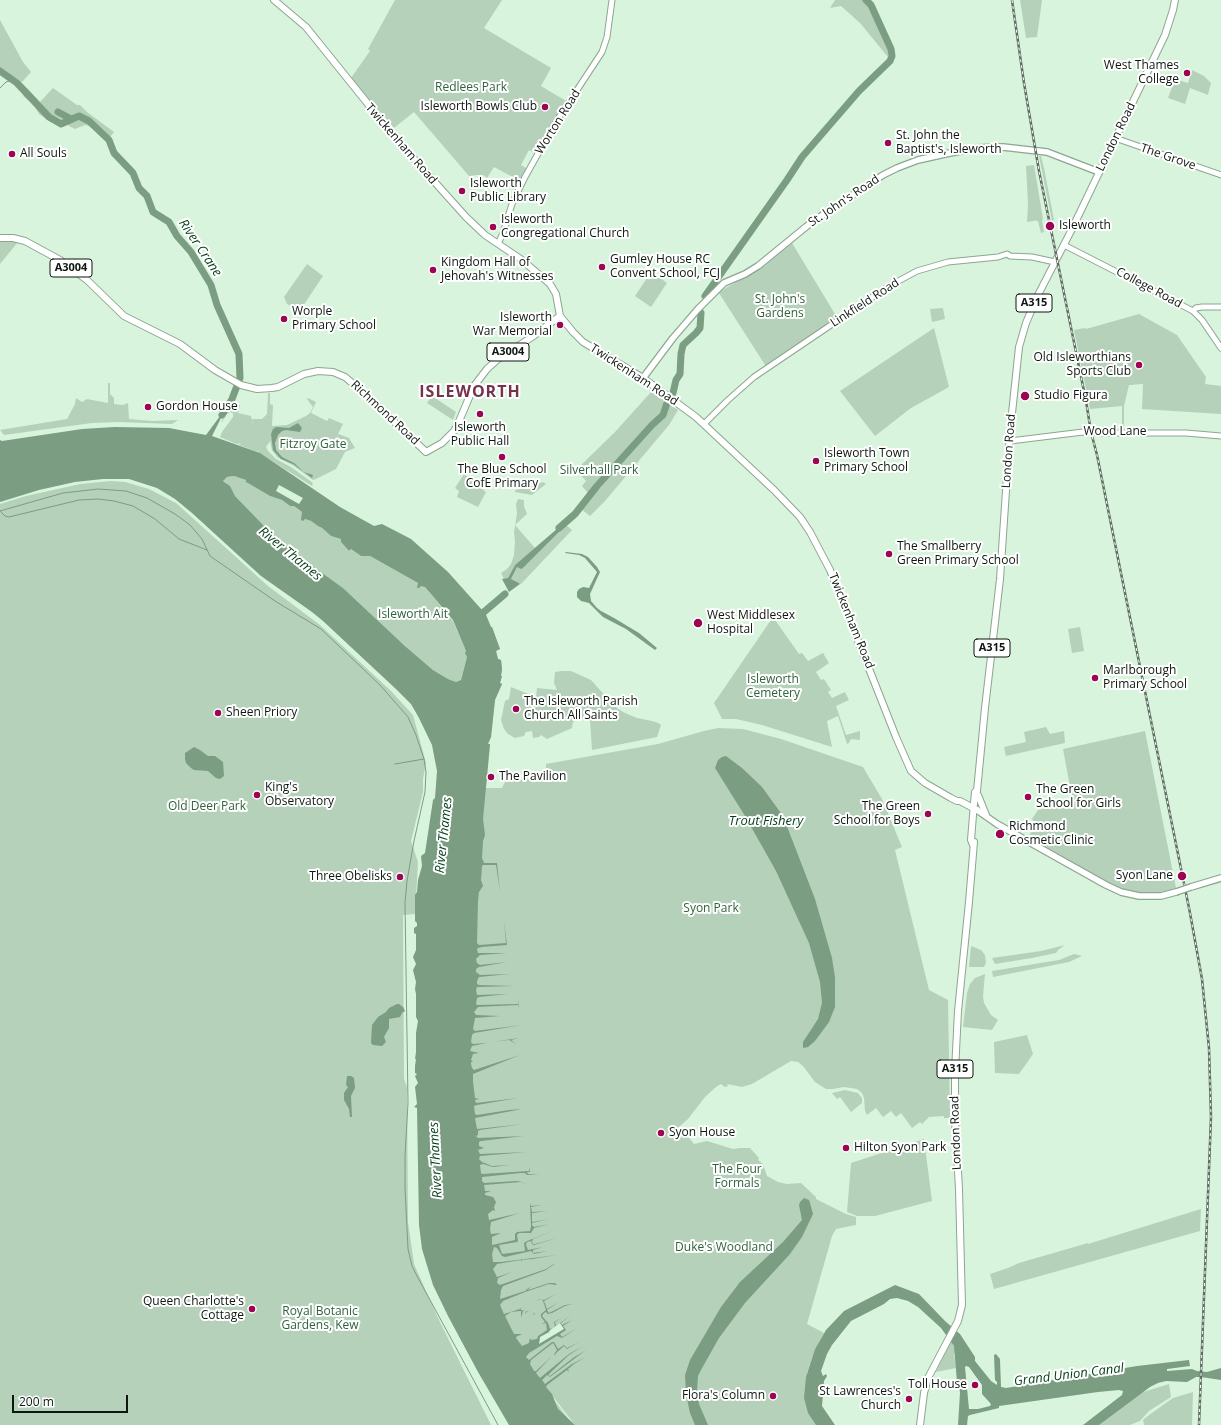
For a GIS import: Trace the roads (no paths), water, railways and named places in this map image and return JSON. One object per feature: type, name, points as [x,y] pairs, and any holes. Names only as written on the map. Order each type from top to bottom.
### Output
[{"type":"main road","name":"Twickenham Road","points":[[274,0],[306,26],[374,113],[472,224],[522,260],[550,284],[556,294],[560,316],[583,342],[643,378],[704,424],[790,506],[809,529],[830,570],[896,737],[911,771],[921,781],[975,811]]},
{"type":"main road","name":"London Road","points":[[920,1425],[924,1393],[928,1378],[956,1325],[960,1316],[962,1305],[959,1189],[955,1120],[955,1071],[958,1011],[969,902],[976,794],[1000,579],[1010,441],[1019,347],[1030,312],[1064,245],[1165,35],[1175,0]]},
{"type":"main road","name":"St. John's Road","points":[[643,378],[698,308],[724,283],[745,274],[758,266],[807,226],[883,174],[918,160],[976,148],[1001,147],[1046,152],[1099,172]]},
{"type":"main road","name":"Richmond Road","points":[[0,238],[13,238],[25,241],[60,260],[88,280],[124,316],[180,344],[231,380],[244,386],[257,389],[278,387],[313,371],[324,371],[337,374],[351,381],[426,452],[442,443],[454,431],[474,386],[487,369],[498,359],[532,337],[560,316]]},
{"type":"main road","points":[[959,801],[976,794],[987,817]]},
{"type":"main road","points":[[975,811],[1121,892],[1139,896],[1161,896],[1221,878]]},
{"type":"street","name":"Worton Road","points":[[498,244],[512,204],[525,177],[554,125],[602,52],[607,37],[612,0]]},
{"type":"street","name":"The Grove","points":[[1115,138],[1221,175]]},
{"type":"street","name":"College Road","points":[[1064,245],[1193,311],[1202,320],[1221,348]]},
{"type":"street","name":"Linkfield Road","points":[[704,424],[754,377],[891,285],[917,271],[948,262],[998,257],[1007,254],[1010,256],[1032,256],[1055,262]]},
{"type":"street","points":[[1193,311],[1196,308],[1202,307],[1221,307]]},
{"type":"street","name":"Wood Lane","points":[[1010,441],[1083,432],[1181,433],[1221,436]]},
{"type":"water","name":"River Thames","points":[[226,408],[212,436],[260,453],[340,507],[374,526],[382,524],[411,539],[448,572],[486,615],[492,627],[500,649],[496,651],[498,659],[501,660],[502,676],[500,683],[502,684],[495,700],[491,737],[488,744],[490,744],[483,819],[485,835],[483,841],[482,858],[484,863],[497,863],[500,892],[496,865],[483,865],[481,880],[483,886],[479,892],[478,901],[477,943],[479,945],[506,943],[504,921],[507,945],[482,947],[477,949],[478,953],[507,953],[480,955],[476,959],[477,963],[480,965],[507,962],[479,967],[476,969],[476,972],[480,975],[510,974],[479,977],[477,984],[479,985],[515,986],[477,987],[477,995],[508,994],[479,997],[477,998],[476,1004],[518,1004],[518,1000],[519,1009],[518,1005],[478,1007],[474,1012],[476,1015],[500,1016],[475,1018],[473,1029],[475,1031],[522,1025],[474,1033],[472,1035],[471,1042],[473,1044],[489,1042],[472,1046],[470,1051],[479,1053],[498,1050],[473,1054],[471,1060],[473,1062],[471,1062],[471,1064],[474,1070],[520,1055],[473,1074],[475,1098],[479,1099],[475,1100],[476,1103],[518,1098],[474,1106],[475,1114],[477,1115],[522,1109],[475,1118],[477,1129],[523,1124],[480,1130],[476,1136],[478,1138],[524,1136],[481,1141],[479,1142],[479,1146],[484,1148],[478,1150],[480,1154],[527,1152],[480,1156],[479,1159],[482,1162],[492,1166],[510,1165],[493,1167],[483,1164],[480,1165],[482,1174],[529,1171],[529,1167],[530,1172],[527,1172],[528,1174],[539,1174],[527,1175],[525,1173],[520,1173],[482,1177],[482,1181],[484,1183],[517,1181],[522,1182],[526,1184],[521,1182],[484,1185],[485,1191],[491,1191],[485,1193],[485,1195],[493,1197],[496,1202],[494,1207],[495,1211],[493,1210],[488,1214],[489,1220],[520,1213],[491,1222],[491,1234],[501,1233],[492,1237],[492,1245],[515,1240],[515,1234],[517,1232],[530,1231],[530,1203],[531,1206],[542,1205],[531,1207],[532,1212],[548,1211],[532,1213],[533,1222],[549,1219],[532,1223],[532,1225],[534,1227],[550,1224],[534,1228],[531,1233],[519,1233],[517,1235],[517,1242],[499,1245],[502,1254],[525,1251],[524,1243],[527,1241],[555,1230],[533,1239],[532,1242],[535,1244],[557,1238],[534,1245],[532,1244],[531,1241],[527,1242],[526,1245],[528,1250],[543,1247],[533,1250],[533,1253],[531,1251],[505,1257],[502,1256],[497,1248],[494,1247],[492,1254],[493,1262],[557,1255],[532,1260],[522,1260],[522,1262],[521,1260],[497,1264],[493,1269],[497,1277],[512,1272],[498,1278],[497,1283],[500,1285],[546,1269],[556,1263],[546,1270],[503,1286],[500,1299],[525,1291],[531,1286],[528,1290],[549,1283],[555,1283],[557,1285],[549,1284],[525,1292],[503,1301],[500,1305],[504,1314],[520,1309],[520,1307],[521,1310],[526,1311],[523,1311],[521,1318],[521,1311],[511,1312],[505,1316],[514,1334],[522,1334],[516,1338],[522,1346],[529,1343],[530,1338],[531,1340],[537,1339],[538,1336],[547,1330],[546,1323],[542,1324],[545,1322],[541,1317],[541,1314],[546,1310],[541,1299],[544,1300],[556,1294],[544,1301],[547,1309],[559,1302],[547,1310],[549,1313],[565,1305],[573,1304],[565,1306],[552,1313],[548,1314],[546,1312],[544,1313],[542,1316],[548,1323],[550,1329],[553,1328],[540,1337],[539,1344],[564,1329],[560,1323],[571,1315],[561,1323],[562,1325],[572,1320],[563,1326],[566,1330],[560,1334],[562,1337],[577,1328],[562,1338],[557,1336],[529,1353],[526,1357],[529,1360],[552,1342],[554,1342],[558,1349],[564,1345],[567,1348],[579,1342],[567,1349],[564,1346],[555,1354],[556,1356],[554,1354],[557,1350],[553,1343],[531,1360],[530,1364],[534,1371],[536,1371],[551,1357],[536,1373],[540,1378],[569,1354],[583,1346],[569,1355],[548,1375],[550,1376],[586,1350],[550,1377],[547,1375],[542,1380],[545,1384],[572,1364],[586,1357],[568,1369],[569,1372],[567,1370],[546,1387],[552,1394],[558,1409],[575,1425],[509,1425],[448,1316],[433,1285],[422,1249],[419,1225],[417,1108],[414,1107],[417,1104],[415,1087],[418,1083],[415,1076],[417,1074],[415,1073],[415,1059],[418,1021],[416,1017],[416,982],[413,970],[416,964],[413,957],[416,950],[416,934],[414,933],[414,928],[417,926],[415,921],[415,895],[417,892],[418,880],[422,866],[421,856],[425,853],[433,800],[435,798],[437,771],[432,745],[411,704],[323,621],[261,576],[192,513],[175,499],[157,488],[129,479],[103,479],[75,482],[39,490],[0,502],[0,440],[2,441],[82,429],[115,427],[169,428],[206,435]],"holes":[[[234,476],[246,480],[246,482],[270,496],[282,500],[290,506],[294,506],[302,512],[301,520],[303,521],[305,519],[311,521],[331,536],[341,539],[341,542],[349,551],[351,549],[361,556],[370,556],[418,583],[417,588],[421,586],[425,587],[453,620],[466,651],[465,653],[467,657],[461,680],[456,682],[433,670],[343,588],[307,562],[267,529],[235,496],[230,486],[223,481],[227,477]]]},
{"type":"water","points":[[298,423],[302,428],[300,432],[286,430],[282,431],[278,435],[275,443],[276,450],[282,457],[294,463],[304,472],[313,475],[312,478],[293,464],[281,459],[273,450],[271,434],[273,429],[276,427],[289,428]]},
{"type":"water","points":[[565,522],[567,524],[523,568],[521,569],[517,567],[511,579],[520,584],[509,592],[502,579],[508,578],[515,565]]},
{"type":"water","points":[[565,553],[582,554],[588,557],[600,572],[590,594],[591,601],[597,608],[639,633],[657,648],[655,650],[626,629],[603,617],[589,603],[581,601],[577,597],[577,592],[579,589],[583,587],[589,588],[597,572],[585,558],[579,555]]},
{"type":"water","points":[[194,747],[208,756],[215,756],[223,762],[224,776],[220,779],[216,778],[208,771],[194,770],[191,768],[186,763],[185,753]]},
{"type":"water","name":"Trout Fishery","points":[[726,756],[742,768],[762,787],[783,816],[815,899],[832,958],[835,977],[835,1007],[829,1022],[815,1041],[808,1047],[803,1048],[803,1042],[818,1019],[822,1003],[820,982],[809,943],[776,871],[745,816],[715,768],[718,760]]},
{"type":"water","points":[[397,1004],[403,1007],[405,1011],[400,1017],[389,1019],[389,1028],[384,1037],[386,1042],[382,1046],[373,1045],[371,1043],[372,1025],[378,1017],[389,1008]]},
{"type":"water","points":[[519,1038],[511,1040],[516,1044],[509,1040],[494,1042]]},
{"type":"water","points":[[347,1076],[354,1078],[355,1088],[351,1096],[352,1117],[350,1117],[349,1109],[344,1100],[344,1093],[348,1087],[346,1085]]},
{"type":"water","points":[[804,1198],[809,1200],[813,1214],[802,1237],[790,1254],[745,1303],[719,1338],[698,1376],[697,1391],[699,1404],[708,1425],[695,1425],[690,1413],[686,1394],[685,1375],[690,1360],[721,1307],[740,1282],[783,1242],[802,1220],[799,1205]]},
{"type":"water","points":[[895,1285],[919,1294],[960,1334],[975,1357],[975,1361],[991,1381],[997,1385],[995,1380],[994,1355],[996,1354],[1000,1359],[1001,1387],[1006,1388],[1137,1366],[1189,1360],[1190,1366],[1167,1369],[1167,1371],[1192,1369],[1207,1372],[1221,1368],[1221,1380],[1196,1377],[1187,1382],[1166,1381],[1158,1383],[1150,1387],[1099,1425],[1083,1425],[1122,1395],[1123,1391],[1098,1392],[999,1406],[999,1408],[970,1415],[968,1416],[967,1425],[958,1425],[960,1393],[957,1382],[954,1346],[941,1328],[918,1307],[908,1301],[897,1298],[890,1299],[884,1304],[851,1321],[832,1345],[821,1371],[823,1376],[826,1374],[827,1376],[824,1381],[822,1406],[835,1425],[816,1425],[808,1413],[804,1398],[806,1377],[815,1349],[826,1330],[844,1311]],"holes":[[[965,1367],[969,1367],[982,1385],[982,1394],[991,1404],[990,1406],[978,1409],[969,1409]]]},
{"type":"waterway","points":[[705,296],[802,157],[859,91],[890,61],[892,56],[891,49],[871,5],[866,0]]},
{"type":"waterway","name":"River Crane","points":[[0,71],[17,83],[49,117],[61,124],[79,116],[89,121],[109,140],[114,153],[133,173],[139,188],[147,196],[153,212],[169,222],[177,236],[191,252],[211,285],[217,305],[239,354],[240,378],[232,399],[222,415]]},
{"type":"waterway","points":[[0,88],[6,82],[13,80]]},
{"type":"waterway","points":[[58,112],[71,119]]},
{"type":"waterway","points":[[559,528],[575,514],[597,486],[652,425],[663,415],[667,403],[673,393],[676,380],[680,374],[683,345],[700,328],[701,313]]},
{"type":"waterway","points":[[0,511],[63,493],[98,489],[126,491],[147,498],[175,514],[190,525],[202,539],[210,556],[275,601],[321,629],[380,685],[408,717],[424,759],[426,772],[425,792],[414,841],[405,903],[408,1103],[405,1188],[408,1249],[412,1266],[417,1276],[498,1425]]},
{"type":"waterway","points":[[0,511],[5,516],[9,517],[79,500],[98,499],[114,501],[133,506],[155,519],[179,539],[207,550]]},
{"type":"waterway","points":[[478,617],[505,594]]},
{"type":"waterway","points":[[395,764],[424,759]]},
{"type":"railway","points":[[1012,0],[1039,171],[1190,913],[1202,979],[1209,1048],[1211,1117],[1199,1425]]},
{"type":"place","name":"West Thames College","points":[[1187,73]]},
{"type":"place","name":"Isleworth Bowls Club","points":[[545,107]]},
{"type":"place","name":"St. John the Baptist's, Isleworth","points":[[888,143]]},
{"type":"place","name":"All Souls","points":[[12,154]]},
{"type":"place","name":"Isleworth Public Library","points":[[462,191]]},
{"type":"place","name":"Isleworth","points":[[1050,226]]},
{"type":"place","name":"Isleworth Congregational Church","points":[[493,227]]},
{"type":"place","name":"Gumley House RC Convent School, FCJ","points":[[602,267]]},
{"type":"place","name":"Kingdom Hall of Jehovah's Witnesses","points":[[433,270]]},
{"type":"place","name":"Worple Primary School","points":[[284,319]]},
{"type":"place","name":"Isleworth War Memorial","points":[[560,325]]},
{"type":"place","name":"Old Isleworthians Sports Club","points":[[1139,365]]},
{"type":"place","name":"Studio Figura","points":[[1025,396]]},
{"type":"place","name":"Gordon House","points":[[148,407]]},
{"type":"place","name":"Isleworth Public Hall","points":[[480,414]]},
{"type":"place","name":"The Blue School CofE Primary","points":[[502,457]]},
{"type":"place","name":"Isleworth Town Primary School","points":[[816,461]]},
{"type":"place","name":"The Smallberry Green Primary School","points":[[889,554]]},
{"type":"place","name":"West Middlesex Hospital","points":[[698,623]]},
{"type":"place","name":"Marlborough Primary School","points":[[1095,678]]},
{"type":"place","name":"The Isleworth Parish Church All Saints","points":[[516,709]]},
{"type":"place","name":"Sheen Priory","points":[[218,713]]},
{"type":"place","name":"The Pavilion","points":[[491,777]]},
{"type":"place","name":"King's Observatory","points":[[257,795]]},
{"type":"place","name":"The Green School for Girls","points":[[1028,797]]},
{"type":"place","name":"The Green School for Boys","points":[[928,814]]},
{"type":"place","name":"Richmond Cosmetic Clinic","points":[[1000,834]]},
{"type":"place","name":"Syon Lane","points":[[1182,876]]},
{"type":"place","name":"Three Obelisks","points":[[400,877]]},
{"type":"place","name":"Syon House","points":[[661,1133]]},
{"type":"place","name":"Hilton Syon Park","points":[[846,1148]]},
{"type":"place","name":"Queen Charlotte's Cottage","points":[[252,1309]]},
{"type":"place","name":"Toll House","points":[[975,1385]]},
{"type":"place","name":"Flora's Column","points":[[773,1396]]},
{"type":"place","name":"St Lawrences's Church","points":[[909,1399]]},
{"type":"district","name":"ISLEWORTH","points":[[470,392]]},
{"type":"park label","name":"Redlees Park","points":[[471,88]]},
{"type":"park label","name":"St. John's Gardens","points":[[780,307]]},
{"type":"park label","name":"Fitzroy Gate","points":[[313,445]]},
{"type":"park label","name":"Silverhall Park","points":[[599,471]]},
{"type":"park label","name":"Isleworth Ait","points":[[413,615]]},
{"type":"park label","name":"Isleworth Cemetery","points":[[773,687]]},
{"type":"park label","name":"Old Deer Park","points":[[207,807]]},
{"type":"park label","name":"Syon Park","points":[[711,909]]},
{"type":"park label","name":"The Four Formals","points":[[737,1177]]},
{"type":"park label","name":"Duke's Woodland","points":[[724,1248]]},
{"type":"park label","name":"Royal Botanic Gardens, Kew","points":[[320,1319]]},
{"type":"water label","name":"Grand Union Canal","points":[[1069,1375]]}]
